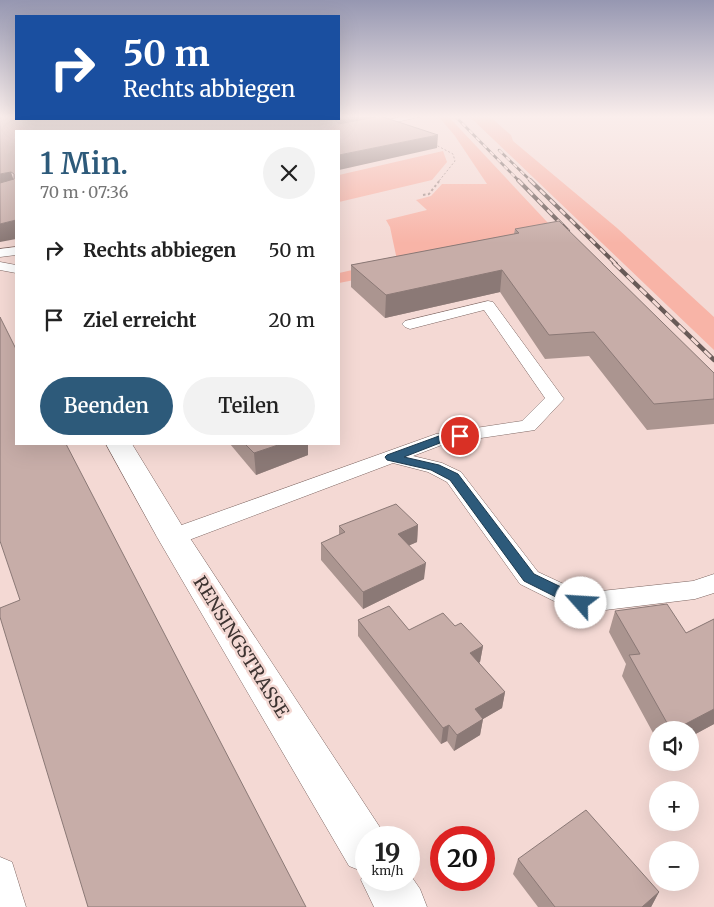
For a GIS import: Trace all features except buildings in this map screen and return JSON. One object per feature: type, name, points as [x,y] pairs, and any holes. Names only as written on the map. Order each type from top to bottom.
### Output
[{"type":"street","name":"RENSINGSTRASSE","points":[[120,445],[173,537],[355,831]]},
{"type":"street","points":[[392,891],[402,907]]},
{"type":"lane","points":[[0,254],[15,251]]},
{"type":"lane","points":[[0,266],[15,269]]},
{"type":"lane","points":[[173,537],[443,438],[528,426],[555,398],[488,305],[410,324]]},
{"type":"lane","points":[[391,457],[435,467],[454,477],[529,578],[581,603],[694,590],[714,583]]},
{"type":"lane","points":[[0,874],[8,907]]},
{"type":"path","points":[[423,194],[429,194],[454,158]]},
{"type":"shaded area","points":[[411,158],[446,158],[447,162],[432,180],[340,202],[340,175]]},
{"type":"shaded area","points":[[470,158],[488,158],[563,239],[340,283],[340,273],[397,260],[390,227],[386,220],[427,210],[416,200],[431,196],[442,184],[487,184]]},
{"type":"shaded area","points":[[513,158],[534,158],[617,228],[714,317],[714,350]]},
{"type":"railway","points":[[497,158],[519,181]]},
{"type":"railway","points":[[508,158],[531,181]]},
{"type":"railway","points":[[518,180],[568,231]]},
{"type":"railway","points":[[530,180],[616,264]]},
{"type":"railway","points":[[614,263],[714,360]]},
{"type":"route","points":[[460,436],[443,438],[391,457],[435,467],[454,477],[529,578],[581,603]]}]
